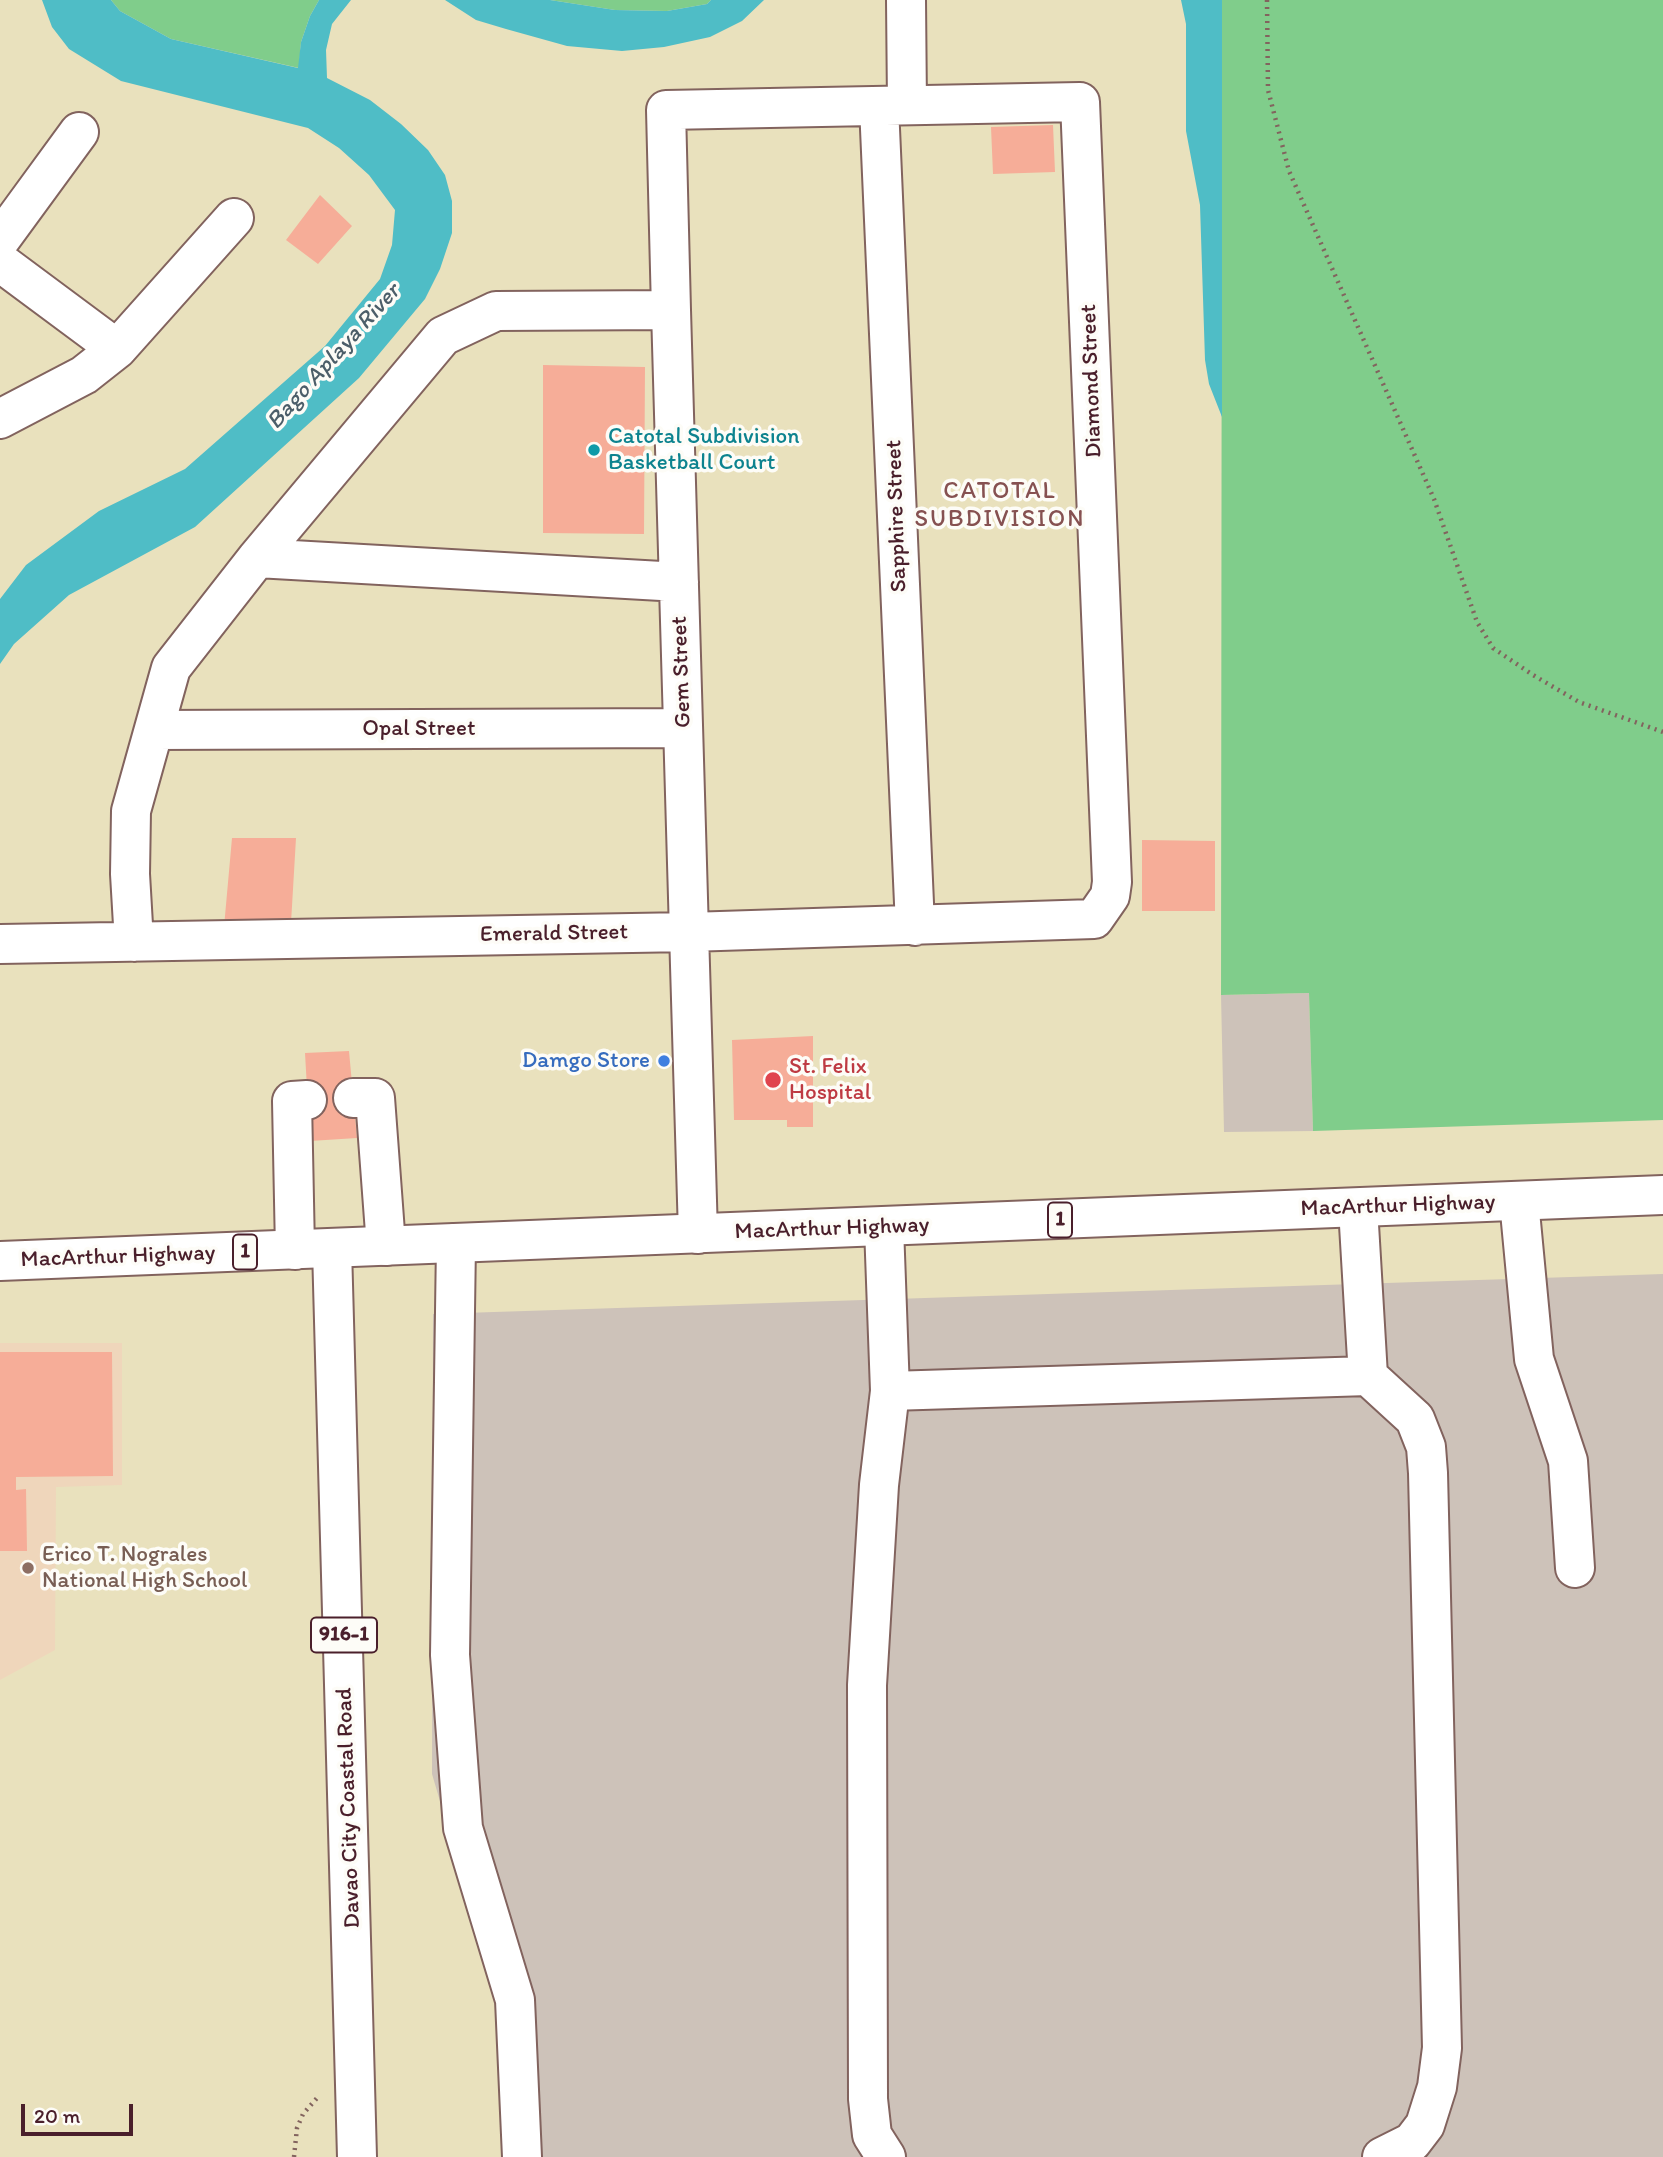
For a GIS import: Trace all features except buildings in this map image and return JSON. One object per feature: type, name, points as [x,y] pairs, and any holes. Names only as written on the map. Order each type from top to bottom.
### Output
[{"type":"main road","name":"Sapphire Street","points":[[906,0],[893,106],[915,926]]},
{"type":"main road","name":"Diamond Street","points":[[893,106],[1080,102],[1112,882],[1110,897],[1103,910]]},
{"type":"main road","name":"Gem Street","points":[[698,1234],[666,110],[893,106]]},
{"type":"main road","points":[[0,240],[79,132]]},
{"type":"main road","points":[[0,419],[84,375],[117,349],[233,218]]},
{"type":"main road","points":[[0,261],[117,349]]},
{"type":"main road","points":[[134,942],[130,874],[131,811],[171,668],[257,558],[443,336],[496,311],[671,310]]},
{"type":"main road","points":[[257,558],[679,582]]},
{"type":"main road","name":"Opal Street","points":[[154,730],[683,728]]},
{"type":"main road","name":"Emerald Street","points":[[0,944],[689,932],[1081,921],[1094,919],[1103,910]]},
{"type":"main road","points":[[353,1098],[375,1098],[386,1246]]},
{"type":"main road","name":"Davao City Coastal Road","points":[[307,1100],[292,1101],[314,1249],[358,2157]]},
{"type":"main road","name":"MacArthur Highway","points":[[0,1261],[1663,1195]]},
{"type":"main road","points":[[1519,1201],[1534,1359],[1568,1461],[1575,1568]]},
{"type":"main road","points":[[1358,1209],[1368,1376],[1415,1419],[1426,1447],[1442,2048],[1437,2087],[1425,2125],[1412,2142],[1382,2157]]},
{"type":"main road","points":[[884,1227],[890,1391],[879,1485],[867,1685],[868,2099],[872,2136],[886,2157]]},
{"type":"main road","points":[[456,1243],[450,1655],[463,1828],[514,2000],[522,2157]]},
{"type":"main road","points":[[890,1391],[1368,1376]]},
{"type":"path","points":[[1267,0],[1268,90],[1289,171],[1434,499],[1477,622],[1493,648],[1533,676],[1578,702],[1663,733]]},
{"type":"path","points":[[294,2157],[297,2128],[303,2114]]},
{"type":"shaded area","points":[[1309,993],[1313,1131],[1224,1132],[1221,995]]},
{"type":"shaded area","points":[[1663,1274],[1663,2157],[508,2157],[509,2036],[432,1774],[433,1314]]},
{"type":"shaded area","name":"Erico T. Nograles National High School","points":[[0,1343],[122,1343],[122,1485],[56,1487],[55,1650],[0,1680]]},
{"type":"green space","points":[[111,0],[319,0],[301,42],[299,68],[171,39],[120,11]]},
{"type":"green space","points":[[550,0],[711,0],[707,4],[667,11],[615,10]]},
{"type":"green space","points":[[1222,0],[1663,0],[1663,1120],[1313,1131],[1309,993],[1221,995]]},
{"type":"water","name":"Bago Aplaya River","points":[[42,0],[111,0],[120,11],[171,39],[298,68],[301,42],[319,0],[351,0],[332,24],[326,50],[327,78],[370,100],[428,150],[445,175],[452,201],[452,233],[440,269],[425,299],[359,378],[195,527],[69,595],[14,644],[0,664],[0,599],[26,565],[99,511],[185,469],[325,346],[380,279],[392,245],[395,210],[369,175],[339,148],[308,128],[121,81],[69,49],[52,27]]},
{"type":"water","points":[[445,0],[550,0],[615,10],[667,11],[707,4],[711,0],[764,0],[742,21],[710,37],[664,47],[622,51],[567,46],[506,29],[476,20]]},
{"type":"water","points":[[1181,0],[1222,0],[1222,417],[1209,384],[1205,360],[1200,205],[1186,131],[1186,24]]},
{"type":"place","name":"Catotal Subdivision Basketball Court","points":[[594,450]]},
{"type":"place","name":"Damgo Store","points":[[664,1061]]},
{"type":"place","name":"St. Felix Hospital","points":[[773,1080]]},
{"type":"place","name":"Erico T. Nograles National High School","points":[[28,1568]]},
{"type":"district","name":"CATOTAL SUBDIVISION","points":[[1000,506]]}]
